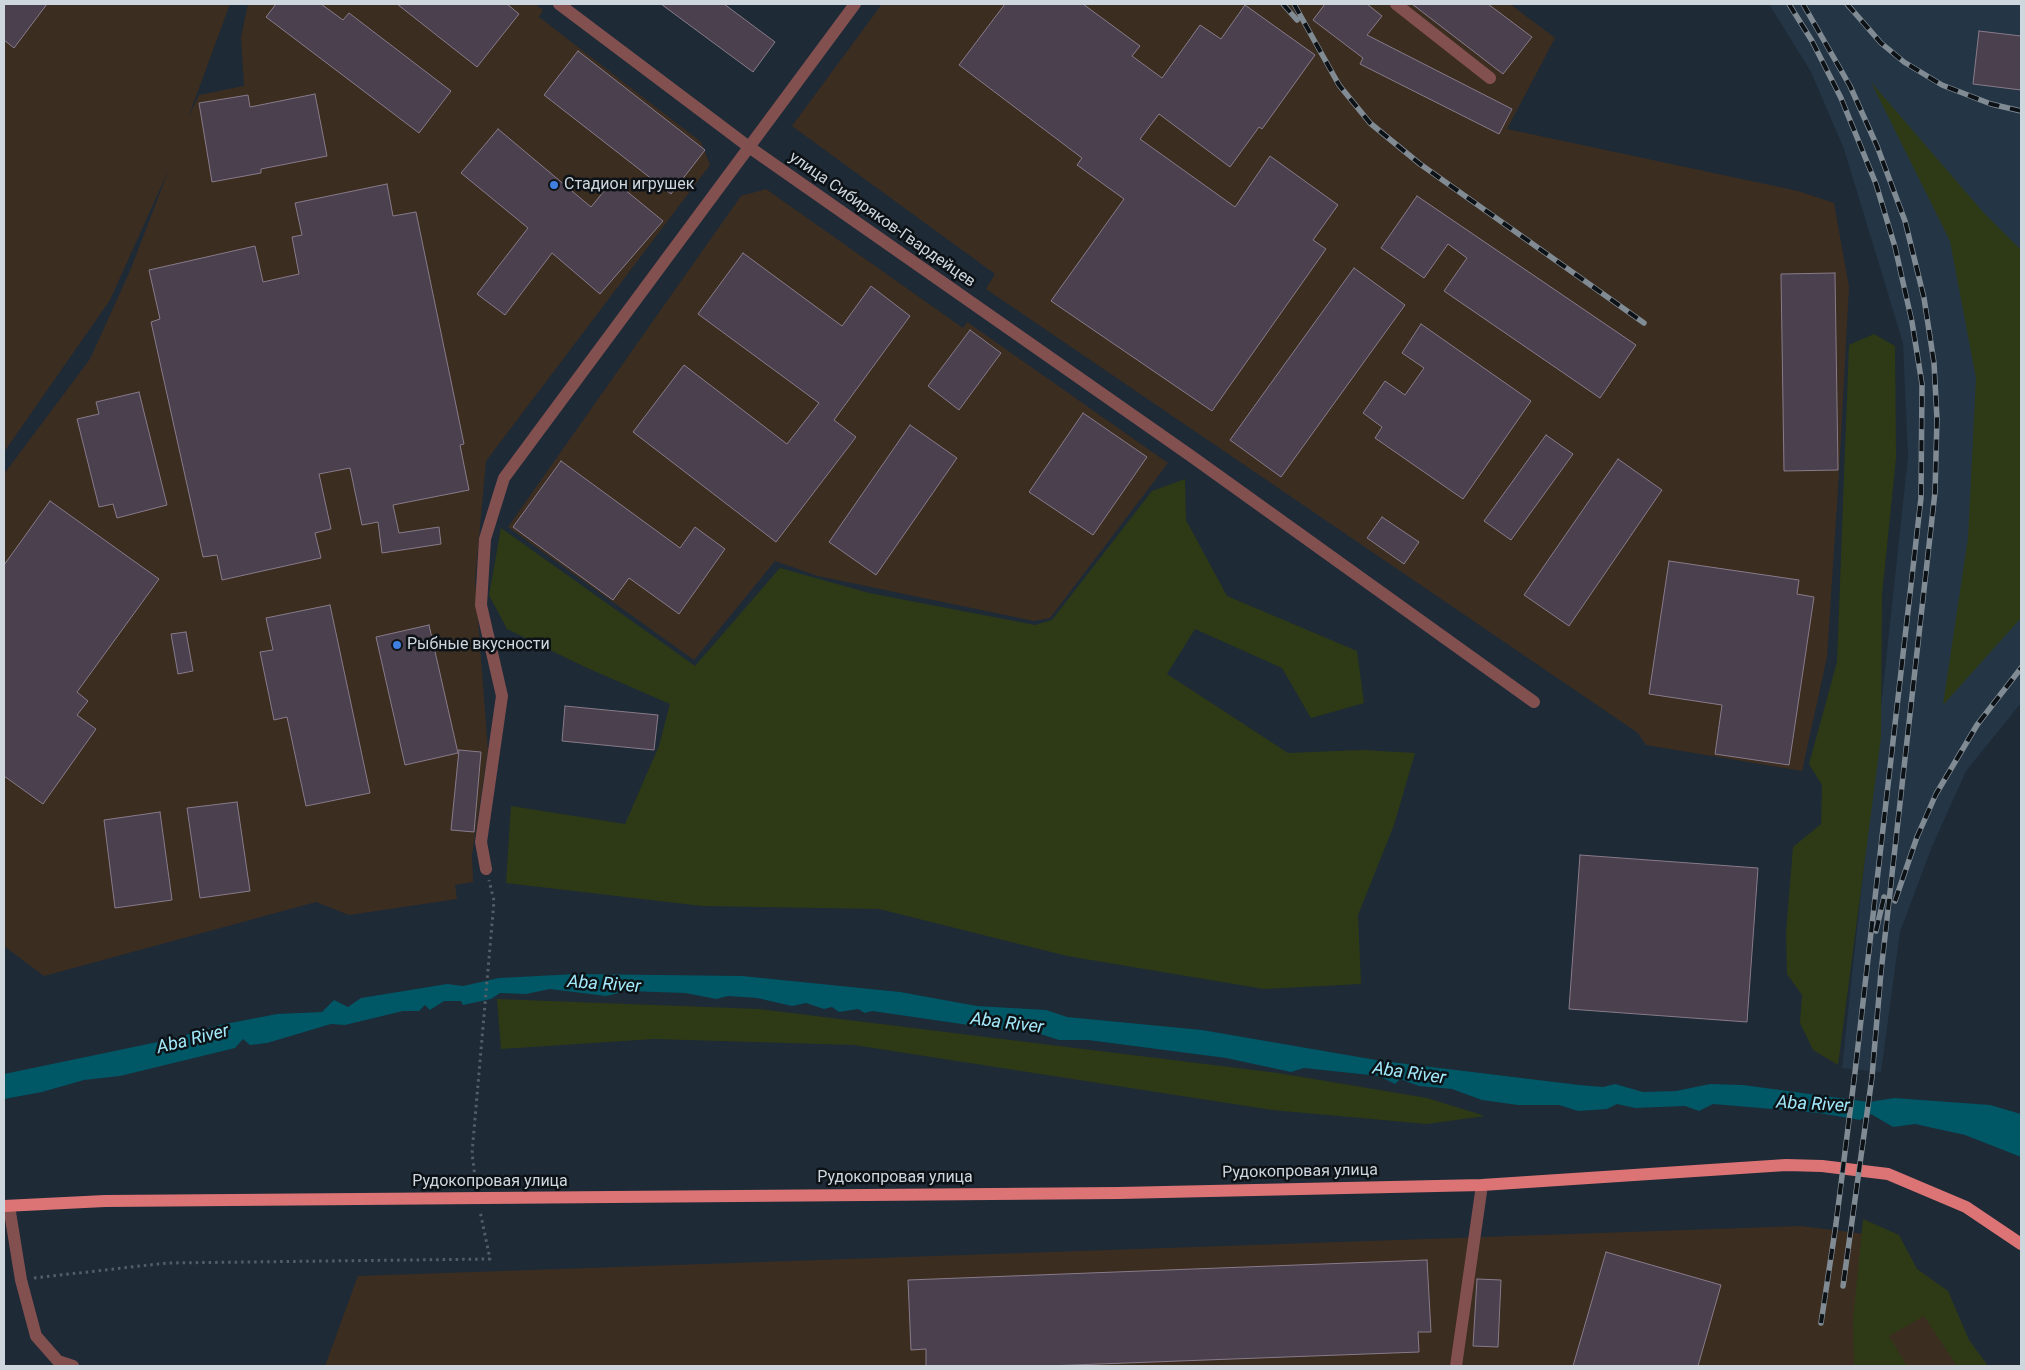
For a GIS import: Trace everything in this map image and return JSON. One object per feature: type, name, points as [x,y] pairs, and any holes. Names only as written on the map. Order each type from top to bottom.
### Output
[{"type":"main road","name":"Рудокопровая улица","points":[[6,1206],[105,1201],[1119,1193],[1482,1185],[1786,1165],[1822,1166],[1888,1174],[1966,1206],[2021,1244]]},
{"type":"street","name":"улица Сибиряков-Гвардейцев","points":[[559,4],[749,147],[1191,456],[1534,702]]},
{"type":"street","points":[[486,869],[481,842],[502,696],[481,605],[485,539],[504,478],[855,4]]},
{"type":"street","points":[[1396,4],[1490,78]]},
{"type":"street","points":[[1456,1366],[1482,1185]]},
{"type":"street","points":[[6,1206],[21,1280],[36,1336],[58,1362],[73,1366]]},
{"type":"path","points":[[21,1280],[167,1263],[490,1259],[482,1226],[472,1153],[480,1046],[492,942],[494,901],[486,869]]},
{"type":"shaded area","points":[[4,4],[230,4],[188,118],[199,95],[244,86],[241,37],[248,4],[535,4],[543,10],[539,17],[701,142],[710,165],[486,461],[475,581],[488,750],[472,855],[473,882],[455,885],[457,899],[349,915],[316,902],[44,976],[4,946],[4,474],[90,359],[130,271],[169,169],[110,300],[4,452]]},
{"type":"shaded area","points":[[882,4],[1510,4],[1555,38],[1507,129],[1798,191],[1834,203],[1849,287],[1839,473],[1827,657],[1802,771],[1646,745],[1638,733],[986,289],[995,274],[792,126]]},
{"type":"shaded area","points":[[1769,4],[2021,4],[2021,703],[1966,771],[1931,849],[1900,932],[1881,1072],[1842,1068],[1908,457],[1903,343],[1844,149],[1811,72]]},
{"type":"shaded area","points":[[766,189],[963,328],[967,322],[1168,463],[1050,618],[1034,621],[818,576],[775,561],[694,660],[508,527],[741,196]]},
{"type":"shaded area","points":[[1801,1226],[1873,1235],[1986,1366],[325,1366],[358,1276]]},
{"type":"green space","points":[[1871,82],[1983,212],[2021,250],[2021,618],[1943,705],[1968,538],[1976,378],[1950,241]]},
{"type":"green space","points":[[1874,334],[1895,346],[1896,458],[1882,595],[1881,737],[1838,1065],[1813,1050],[1800,1023],[1802,995],[1787,974],[1786,933],[1793,847],[1821,824],[1822,785],[1809,764],[1837,662],[1849,345]]},
{"type":"green space","points":[[1185,479],[1186,520],[1227,596],[1357,651],[1364,703],[1311,718],[1282,668],[1195,629],[1167,674],[1288,753],[1362,750],[1415,753],[1394,825],[1358,915],[1361,984],[1264,989],[1067,956],[879,909],[702,906],[506,883],[511,806],[625,824],[659,746],[670,704],[585,667],[507,629],[489,595],[501,528],[695,666],[780,568],[869,593],[1035,625],[1052,620],[1152,491]]},
{"type":"green space","points":[[497,999],[759,1009],[1278,1073],[1427,1098],[1485,1116],[1427,1124],[1272,1110],[854,1045],[654,1039],[501,1049]]},
{"type":"green space","points":[[1863,1219],[1899,1235],[1917,1269],[1948,1291],[1969,1340],[1988,1366],[1957,1366],[1924,1316],[1889,1336],[1907,1366],[1854,1366],[1853,1320]]},
{"type":"water","name":"Aba River","points":[[576,974],[742,976],[900,992],[977,1006],[1046,1010],[1067,1017],[1202,1030],[1382,1061],[1579,1085],[1603,1087],[1615,1084],[1643,1092],[1676,1091],[1710,1084],[1743,1085],[1869,1102],[1894,1098],[1990,1105],[2021,1114],[2021,1157],[1965,1135],[1915,1124],[1893,1127],[1871,1114],[1860,1120],[1819,1113],[1713,1104],[1699,1111],[1685,1106],[1635,1108],[1617,1104],[1607,1109],[1578,1111],[1559,1105],[1518,1105],[1482,1100],[1452,1089],[1419,1086],[1400,1079],[1395,1084],[1379,1076],[1304,1068],[1291,1072],[1226,1058],[1088,1040],[1059,1040],[1031,1031],[1017,1032],[872,1011],[865,1013],[858,1009],[839,1012],[832,1007],[824,1009],[806,1003],[792,1006],[757,998],[728,996],[716,999],[685,993],[627,991],[606,996],[550,989],[526,994],[500,993],[491,999],[463,1005],[461,1001],[444,1001],[430,1010],[425,1005],[419,1011],[403,1011],[345,1025],[331,1024],[267,1043],[250,1045],[243,1039],[235,1048],[120,1076],[84,1080],[42,1092],[4,1099],[4,1074],[172,1039],[220,1025],[277,1014],[322,1012],[334,1000],[348,1007],[361,998],[447,984],[463,986],[499,978]]},
{"type":"building","points":[[4,4],[47,4],[14,48],[4,40]]},
{"type":"building","points":[[276,4],[321,4],[343,20],[349,13],[451,91],[419,133],[266,17]]},
{"type":"building","points":[[397,4],[507,4],[519,14],[477,67]]},
{"type":"building","points":[[661,4],[724,4],[775,42],[753,72]]},
{"type":"building","points":[[1005,4],[1083,4],[1140,46],[1132,56],[1162,78],[1200,25],[1221,39],[1245,5],[1315,55],[1262,129],[1259,127],[1230,167],[1159,114],[1140,139],[1235,207],[1270,156],[1338,205],[1313,240],[1326,249],[1212,411],[1051,301],[1124,199],[1077,165],[1082,158],[959,65]]},
{"type":"building","points":[[1325,4],[1367,4],[1382,16],[1367,35],[1512,109],[1499,134],[1360,64],[1363,58],[1313,20]]},
{"type":"building","points":[[1412,4],[1488,4],[1532,37],[1503,74]]},
{"type":"building","points":[[1979,31],[2021,36],[2021,90],[1973,84]]},
{"type":"building","points":[[578,51],[705,150],[671,194],[544,95]]},
{"type":"building","points":[[315,94],[327,156],[261,169],[261,173],[212,182],[199,103],[248,95],[250,107]]},
{"type":"building","points":[[498,129],[591,207],[613,180],[663,221],[600,294],[552,253],[505,315],[477,294],[528,228],[461,173]]},
{"type":"building","points":[[387,184],[393,216],[416,212],[464,444],[460,445],[469,490],[393,505],[399,533],[439,527],[441,544],[382,553],[378,522],[362,525],[350,468],[319,474],[331,529],[315,533],[321,558],[222,580],[217,555],[203,557],[151,322],[160,319],[149,270],[255,246],[263,282],[299,274],[292,237],[302,235],[295,203]]},
{"type":"building","points":[[1417,196],[1636,345],[1600,398],[1444,291],[1467,258],[1448,244],[1424,278],[1381,248]]},
{"type":"building","points":[[743,253],[842,326],[871,286],[910,316],[834,420],[856,437],[776,542],[633,432],[684,365],[787,444],[819,403],[698,314]]},
{"type":"building","points":[[1354,268],[1405,305],[1281,477],[1230,440]]},
{"type":"building","points":[[1835,273],[1838,470],[1784,471],[1781,274]]},
{"type":"building","points":[[1421,324],[1531,401],[1463,499],[1375,438],[1382,427],[1363,413],[1385,381],[1405,395],[1424,368],[1402,353]]},
{"type":"building","points":[[970,330],[1001,353],[959,410],[928,386]]},
{"type":"building","points":[[139,392],[167,505],[117,518],[113,504],[99,507],[77,419],[99,414],[96,402]]},
{"type":"building","points":[[1083,413],[1147,457],[1093,535],[1029,492]]},
{"type":"building","points":[[910,425],[957,458],[876,575],[829,542]]},
{"type":"building","points":[[1546,435],[1573,454],[1511,540],[1484,521]]},
{"type":"building","points":[[1618,459],[1662,490],[1569,626],[1524,595]]},
{"type":"building","points":[[561,461],[680,548],[695,527],[725,549],[679,614],[629,578],[613,600],[513,527]]},
{"type":"building","points":[[50,501],[159,579],[77,692],[88,701],[77,715],[96,729],[43,804],[4,776],[4,565]]},
{"type":"building","points":[[1382,517],[1419,542],[1404,564],[1367,538]]},
{"type":"building","points":[[1669,561],[1799,580],[1797,594],[1814,597],[1789,765],[1715,754],[1722,705],[1649,694]]},
{"type":"building","points":[[330,605],[370,793],[306,806],[287,717],[274,720],[260,652],[273,650],[266,618]]},
{"type":"building","points":[[429,625],[458,753],[405,765],[376,637]]},
{"type":"building","points":[[186,632],[193,671],[178,674],[171,634]]},
{"type":"building","points":[[565,706],[658,715],[654,750],[562,741]]},
{"type":"building","points":[[459,750],[481,752],[474,832],[451,830]]},
{"type":"building","points":[[237,802],[250,891],[200,898],[187,808]]},
{"type":"building","points":[[160,812],[172,900],[115,908],[104,820]]},
{"type":"building","points":[[1580,855],[1758,868],[1747,1022],[1569,1009]]},
{"type":"building","points":[[1606,1252],[1721,1285],[1698,1366],[1573,1366]]},
{"type":"building","points":[[1427,1260],[1431,1332],[1418,1332],[1419,1352],[1046,1366],[926,1366],[926,1349],[911,1350],[908,1280]]},
{"type":"building","points":[[1477,1279],[1501,1280],[1498,1347],[1473,1346]]},
{"type":"railway","points":[[1283,4],[1297,20]]},
{"type":"railway","points":[[1294,4],[1339,85],[1370,123],[1420,164],[1644,323]]},
{"type":"railway","points":[[1789,4],[1812,41],[1841,98],[1876,184],[1895,247],[1912,322],[1922,384],[1921,498],[1855,1072],[1836,1224],[1821,1323]]},
{"type":"railway","points":[[1803,4],[1850,86],[1877,146],[1905,221],[1924,298],[1934,363],[1937,419],[1935,492],[1881,972],[1872,1077],[1843,1286]]},
{"type":"railway","points":[[1847,4],[1881,43],[1904,62],[1942,85],[1991,104],[2021,111]]},
{"type":"railway","points":[[1895,901],[1917,837],[1936,794],[1977,725],[2021,668]]},
{"type":"railway","points":[[1876,931],[1884,897]]},
{"type":"place","name":"Стадион игрушек","points":[[554,185]]},
{"type":"place","name":"Рыбные вкусности","points":[[397,645]]}]
